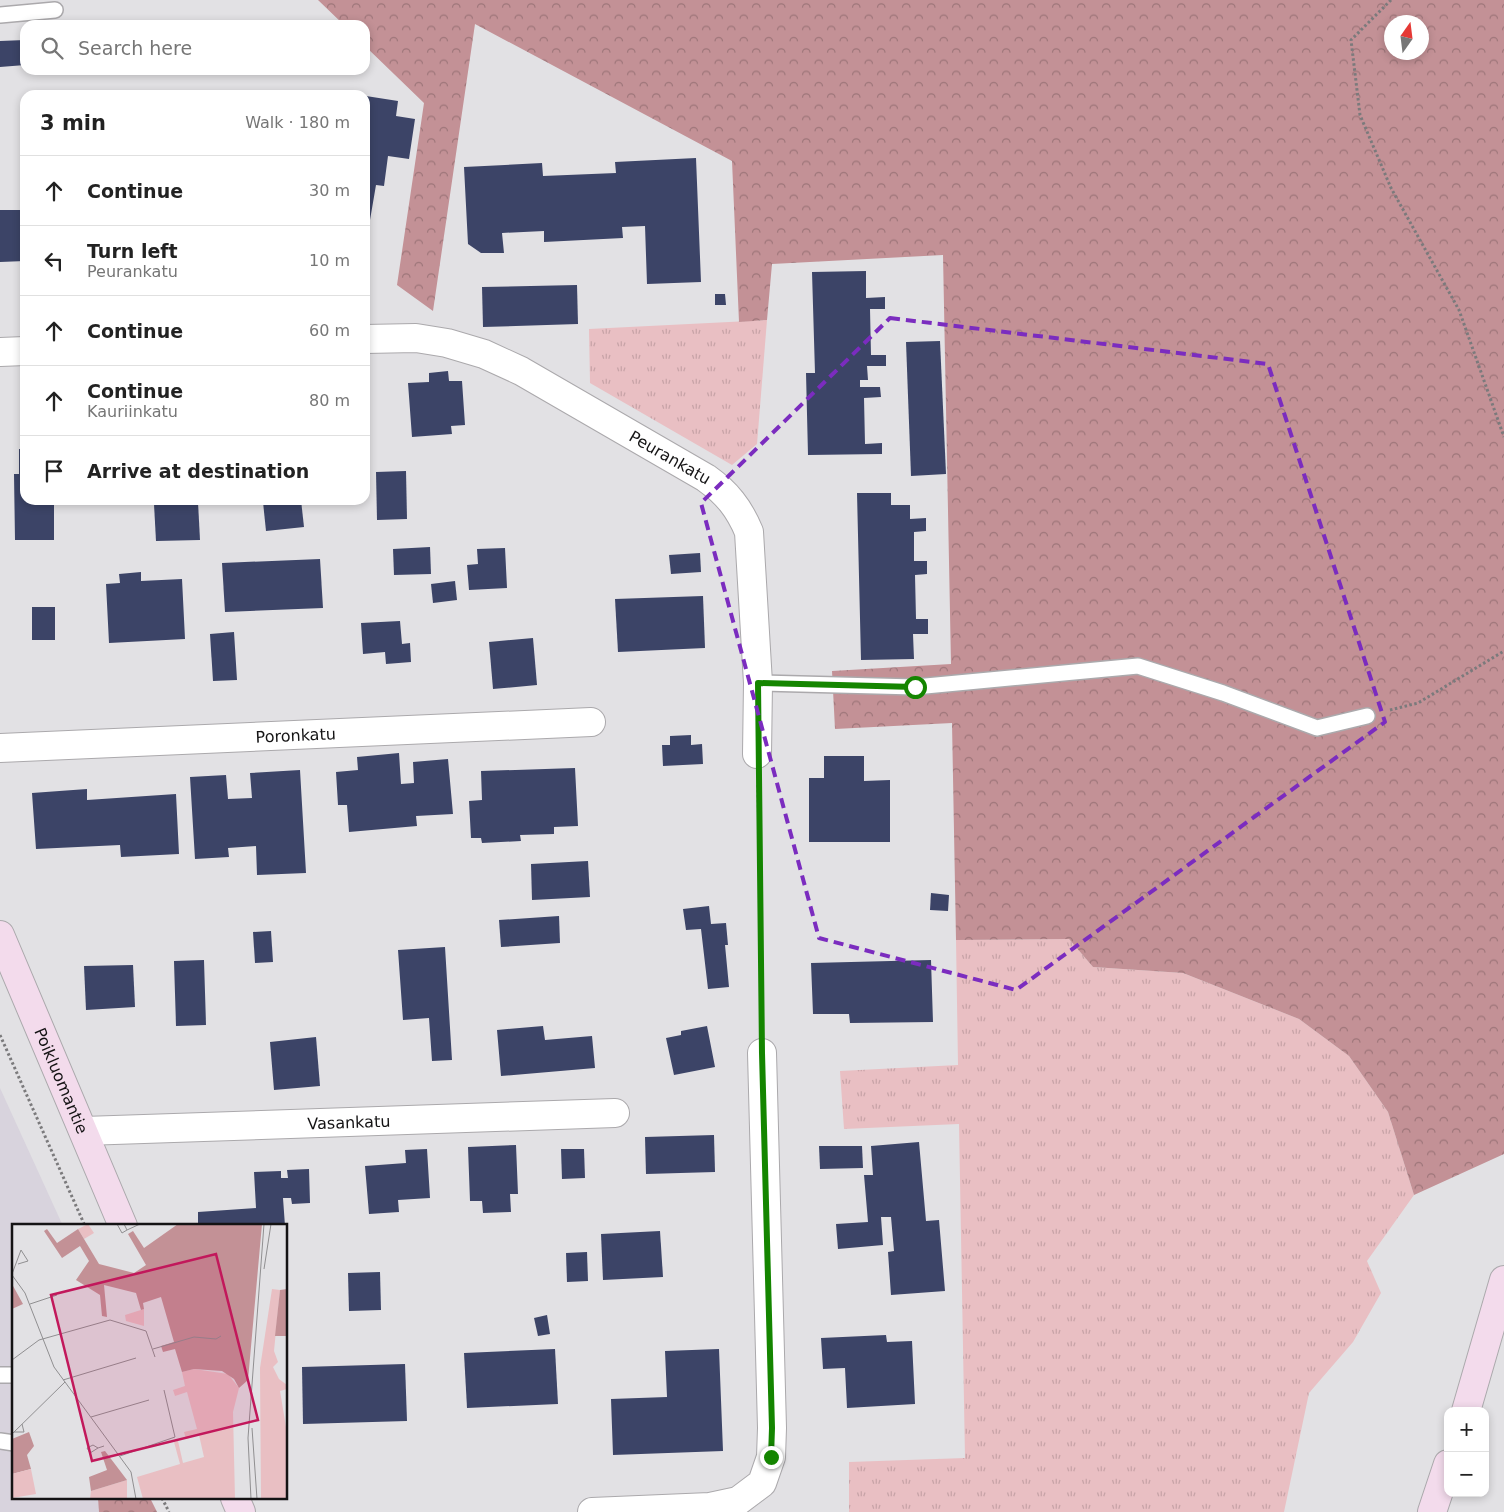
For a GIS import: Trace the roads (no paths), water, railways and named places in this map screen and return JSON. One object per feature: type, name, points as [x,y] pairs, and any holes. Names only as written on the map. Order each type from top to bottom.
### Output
[{"type":"street","name":"Peurankatu","points":[[370,339],[416,338],[447,343],[484,354],[521,371],[706,478],[726,492],[740,512],[749,532],[758,683],[757,754]]},
{"type":"street","points":[[0,352],[20,351]]},
{"type":"street","name":"Poronkatu","points":[[0,748],[591,722]]},
{"type":"street","name":"Poikluomantie","points":[[0,935],[122,1224]]},
{"type":"street","points":[[592,1512],[710,1507],[738,1501],[762,1484],[771,1457],[772,1428],[762,1053]]},
{"type":"street","name":"Vasankatu","points":[[84,1131],[615,1112]]},
{"type":"street","points":[[1467,1407],[1504,1280]]},
{"type":"street","points":[[1432,1512],[1444,1476]]},
{"type":"street","points":[[1447,1512],[1449,1497]]},
{"type":"street","points":[[236,1500],[241,1512]]},
{"type":"lane","points":[[0,15],[55,10]]},
{"type":"lane","points":[[758,683],[915,687],[1138,666],[1223,693],[1317,728],[1367,716]]}]
